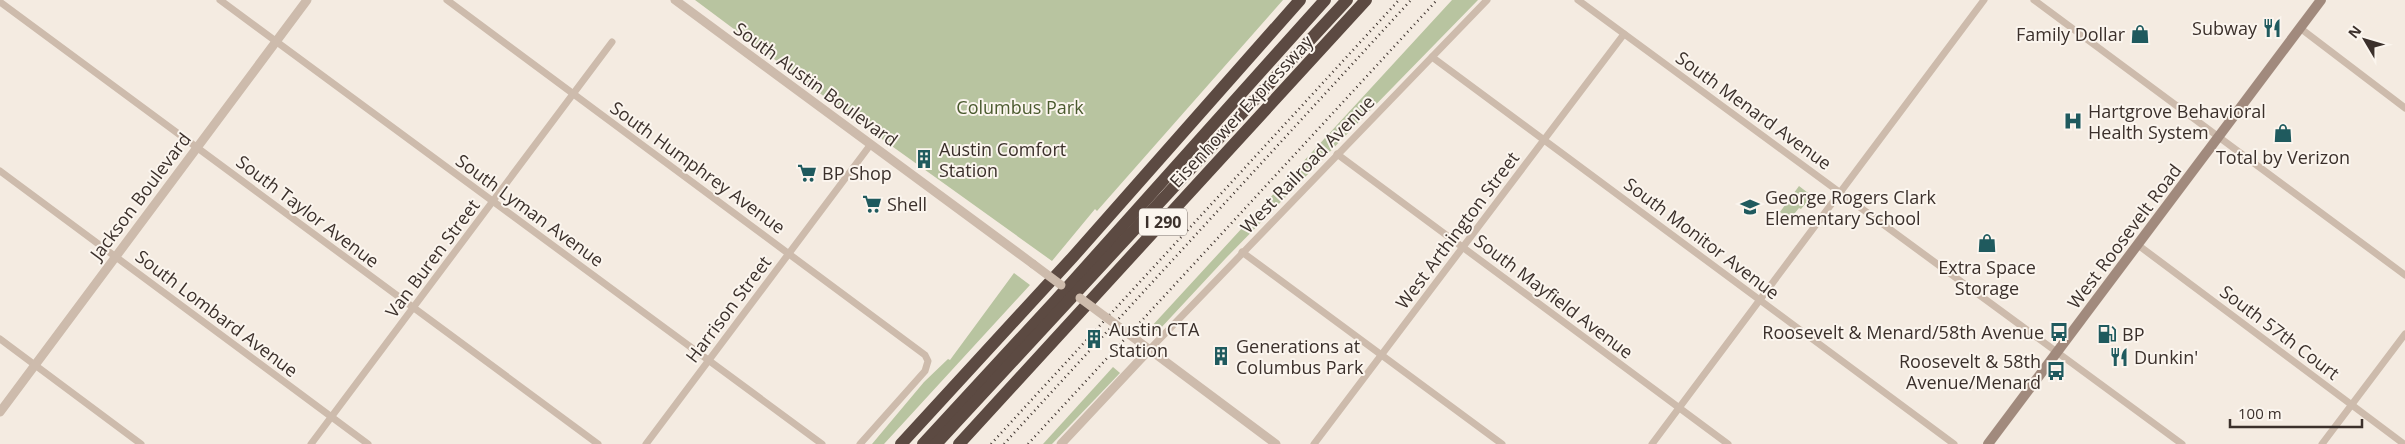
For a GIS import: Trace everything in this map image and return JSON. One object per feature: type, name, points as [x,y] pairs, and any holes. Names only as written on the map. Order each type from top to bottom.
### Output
[{"type":"highway","name":"Eisenhower Expressway","points":[[900,444],[1072,258],[1300,0]]},
{"type":"highway","points":[[936,444],[1325,0]]},
{"type":"highway","points":[[923,444],[1347,0]]},
{"type":"highway","name":"Eisenhower Expressway","points":[[959,444],[1366,0]]},
{"type":"main road","name":"West Roosevelt Road","points":[[1988,444],[2321,0]]},
{"type":"street","name":"South Lyman Avenue","points":[[220,0],[822,444]]},
{"type":"street","name":"Jackson Boulevard","points":[[0,412],[307,0]]},
{"type":"street","name":"South Humphrey Avenue","points":[[447,0],[925,355],[928,361],[922,376],[860,444]]},
{"type":"street","name":"South Austin Boulevard","points":[[675,0],[1150,349],[1276,444]]},
{"type":"street","name":"West Railroad Avenue","points":[[1150,349],[1487,0]]},
{"type":"street","name":"South Menard Avenue","points":[[1578,0],[2182,444]]},
{"type":"street","points":[[1652,444],[1984,0]]},
{"type":"street","points":[[2034,0],[2405,275]]},
{"type":"street","name":"South Taylor Avenue","points":[[0,2],[598,444]]},
{"type":"street","points":[[2300,28],[2405,108]]},
{"type":"street","name":"West Arthington Street","points":[[1314,444],[1624,34]]},
{"type":"street","name":"Van Buren Street","points":[[312,444],[612,42]]},
{"type":"street","name":"South Monitor Avenue","points":[[1432,57],[1954,444]]},
{"type":"street","name":"Harrison Street","points":[[646,444],[870,144]]},
{"type":"street","name":"South Mayfield Avenue","points":[[1337,154],[1728,444]]},
{"type":"street","name":"South Lombard Avenue","points":[[0,171],[368,444]]},
{"type":"street","name":"South 57th Court","points":[[2138,244],[2404,444]]},
{"type":"street","points":[[1242,252],[1502,444]]},
{"type":"street","points":[[2322,444],[2405,334]]},
{"type":"street","points":[[0,339],[141,444]]},
{"type":"street","points":[[1061,444],[1150,349]]},
{"type":"green space","name":"Columbus Park","points":[[695,0],[1283,0],[1097,211],[1095,209],[1052,261],[861,124]]},
{"type":"green space","points":[[1452,0],[1478,0],[1226,258],[1159,330],[1156,331],[1151,327]]},
{"type":"green space","points":[[1799,186],[1812,196],[1790,219],[1780,212]]},
{"type":"green space","points":[[1014,273],[1030,285],[884,444],[872,444],[924,382],[948,359],[950,360]]},
{"type":"green space","points":[[1113,367],[1120,373],[1052,444],[1043,444]]},
{"type":"railway","points":[[991,444],[1399,0]]},
{"type":"railway","points":[[1004,444],[1411,0]]},
{"type":"railway","points":[[1028,444],[1437,0]]},
{"type":"place","name":"Subway","points":[[2272,28]]},
{"type":"place","name":"Family Dollar","points":[[2140,34]]},
{"type":"place","name":"Hartgrove Behavioral Health System","points":[[2073,121]]},
{"type":"place","name":"Total by Verizon","points":[[2283,133]]},
{"type":"place","name":"Austin Comfort Station","points":[[924,159]]},
{"type":"place","name":"BP Shop","points":[[807,173]]},
{"type":"place","name":"Shell","points":[[872,204]]},
{"type":"place","name":"George Rogers Clark Elementary School","points":[[1750,207]]},
{"type":"place","name":"Extra Space Storage","points":[[1987,243]]},
{"type":"place","name":"Roosevelt & Menard/58th Avenue","points":[[2059,332]]},
{"type":"place","name":"BP","points":[[2107,334]]},
{"type":"place","name":"Austin CTA Station","points":[[1094,339]]},
{"type":"place","name":"Generations at Columbus Park","points":[[1221,356]]},
{"type":"place","name":"Dunkin'","points":[[2119,357]]},
{"type":"place","name":"Roosevelt & 58th Avenue/Menard","points":[[2056,371]]}]
